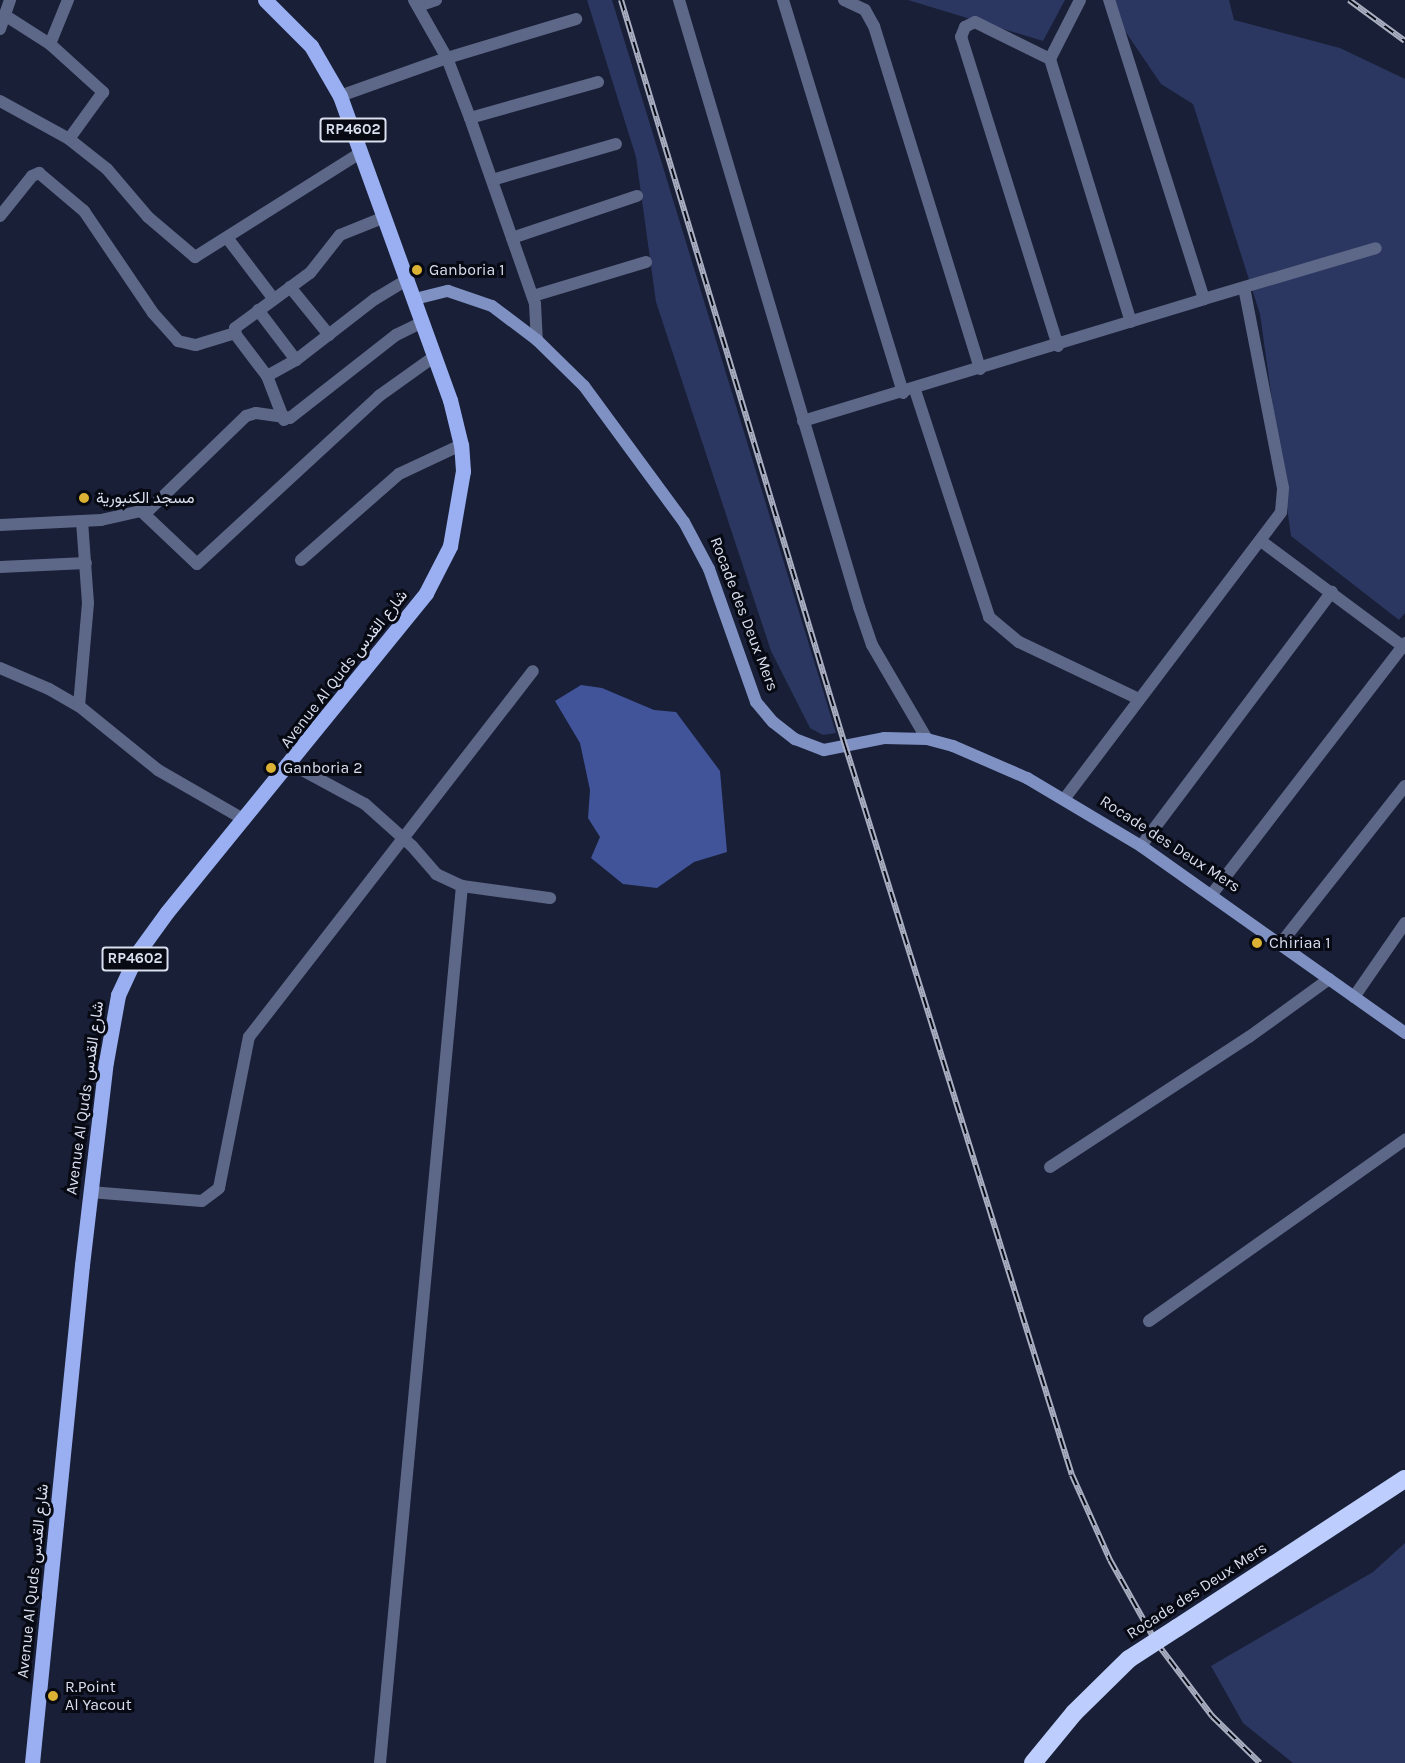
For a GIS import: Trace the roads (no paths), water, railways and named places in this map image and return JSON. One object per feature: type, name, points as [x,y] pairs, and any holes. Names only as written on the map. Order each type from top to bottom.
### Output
[{"type":"highway","name":"Rocade des Deux Mers","points":[[1033,1763],[1074,1713],[1129,1659],[1405,1479]]},
{"type":"main road","name":"Avenue Al Quds شارع القدس","points":[[32,1763],[90,1192],[118,994],[150,936],[413,612],[435,578],[450,546],[463,471],[461,445],[435,356],[340,96],[311,46],[265,0]]},
{"type":"main road","name":"Rocade des Deux Mers","points":[[416,299],[438,292],[458,292],[506,314],[537,340],[603,409],[684,522],[709,569],[744,677],[756,702],[772,722],[816,749],[884,738],[927,739],[954,746],[1065,798],[1142,846],[1212,894],[1405,1033]]},
{"type":"main road","name":"Avenue Al Quds شارع القدس","points":[[34,1746],[40,1763]]},
{"type":"street","points":[[0,30],[10,0]]},
{"type":"street","points":[[50,44],[68,0]]},
{"type":"street","points":[[436,0],[416,3],[447,58],[470,118],[533,296],[538,320],[537,340]]},
{"type":"street","points":[[680,0],[803,421],[872,645],[927,739]]},
{"type":"street","points":[[783,0],[909,391],[989,617],[1019,642],[1138,699]]},
{"type":"street","points":[[844,0],[865,10],[874,26],[980,369]]},
{"type":"street","points":[[1080,0],[1050,59],[1131,321]]},
{"type":"street","points":[[1109,0],[1204,299]]},
{"type":"street","points":[[6,16],[50,44],[103,92],[69,139]]},
{"type":"street","points":[[340,96],[447,58],[576,19]]},
{"type":"street","points":[[1050,59],[975,22],[963,31],[962,44],[1058,346]]},
{"type":"street","points":[[470,118],[598,82]]},
{"type":"street","points":[[0,101],[69,139],[107,169],[148,217],[193,256],[200,258],[362,152]]},
{"type":"street","points":[[492,180],[616,144]]},
{"type":"street","points":[[0,216],[32,176],[39,173],[84,211],[140,295],[178,341],[196,345],[235,333],[273,298],[310,273],[340,235],[385,217]]},
{"type":"street","points":[[512,238],[637,196]]},
{"type":"street","points":[[228,239],[273,298]]},
{"type":"street","points":[[803,421],[1376,249]]},
{"type":"street","points":[[533,296],[646,261]]},
{"type":"street","points":[[267,376],[296,360],[375,298],[408,279]]},
{"type":"street","points":[[290,287],[329,335]]},
{"type":"street","points":[[1065,798],[1138,699],[1261,542],[1281,512],[1283,488],[1244,288]]},
{"type":"street","points":[[258,310],[296,360]]},
{"type":"street","points":[[0,525],[82,521],[141,511],[154,506],[249,414],[284,420],[396,335],[423,322]]},
{"type":"street","points":[[235,333],[267,376],[284,420]]},
{"type":"street","points":[[141,511],[197,564],[380,396],[435,356]]},
{"type":"street","points":[[301,560],[399,474],[461,445]]},
{"type":"street","points":[[79,706],[86,635],[86,563],[82,521]]},
{"type":"street","points":[[1212,894],[1404,646],[1261,542]]},
{"type":"street","points":[[0,567],[86,563]]},
{"type":"street","points":[[1142,846],[1332,592]]},
{"type":"street","points":[[0,668],[49,688],[79,706],[158,770],[245,820]]},
{"type":"street","points":[[90,1192],[202,1201],[219,1188],[249,1037],[401,836],[533,671]]},
{"type":"street","points":[[291,764],[365,804],[401,836],[436,874],[462,886],[550,898]]},
{"type":"street","points":[[1281,943],[1405,786]]},
{"type":"street","points":[[380,1763],[462,886]]},
{"type":"street","points":[[1354,997],[1405,923]]},
{"type":"street","points":[[1050,1167],[1249,1037],[1329,979]]},
{"type":"street","points":[[1149,1321],[1405,1140]]},
{"type":"railway","points":[[621,0],[845,745],[1072,1475],[1110,1560],[1156,1642],[1212,1716],[1260,1763]]},
{"type":"railway","points":[[1349,0],[1405,41]]},
{"type":"place","name":"Ganboria 1","points":[[417,270]]},
{"type":"place","name":"مسجد الكنبورية","points":[[84,498]]},
{"type":"place","name":"Ganboria 2","points":[[271,768]]},
{"type":"place","name":"Chiriaa 1","points":[[1257,943]]},
{"type":"place","name":"R.Point Al Yacout","points":[[53,1696]]}]
